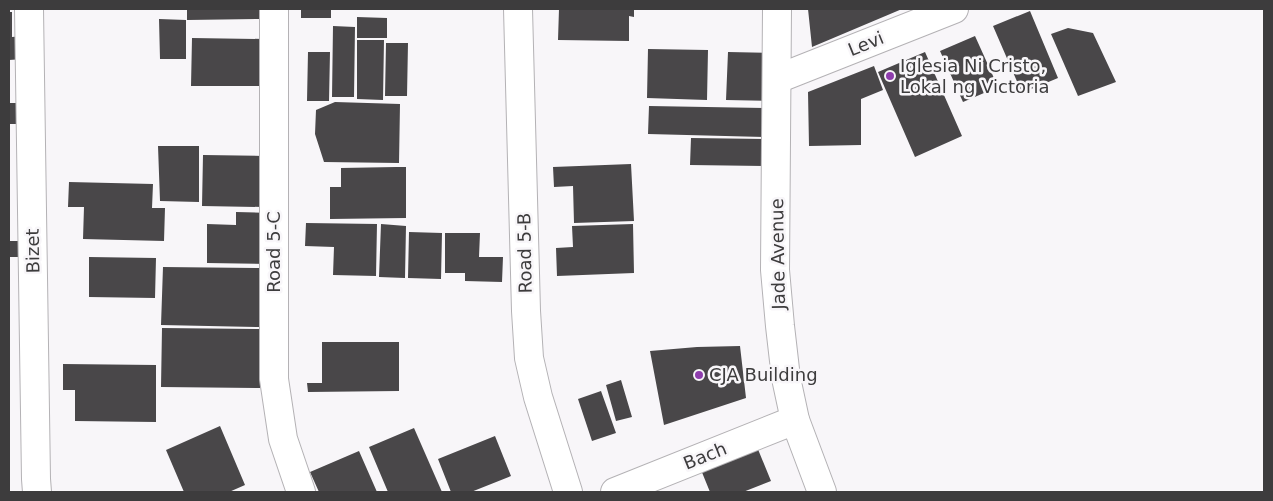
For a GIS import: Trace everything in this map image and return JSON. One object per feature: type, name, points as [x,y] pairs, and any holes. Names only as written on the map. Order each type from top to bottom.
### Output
[{"type":"street","name":"Bizet","points":[[29,9],[37,492]]},
{"type":"street","name":"Road 5-C","points":[[274,9],[274,379],[283,439],[301,492]]},
{"type":"street","name":"Road 5-B","points":[[518,9],[526,311],[529,358],[538,397],[568,492]]},
{"type":"street","name":"Jade Avenue","points":[[777,9],[775,270],[780,326],[786,378],[795,420],[822,492]]},
{"type":"street","name":"Levi","points":[[777,79],[954,9]]},
{"type":"street","name":"Bach","points":[[615,492],[795,420]]},
{"type":"building","points":[[187,9],[263,9],[263,19],[187,20]]},
{"type":"building","points":[[301,9],[331,9],[331,18],[301,18]]},
{"type":"building","points":[[559,9],[634,9],[634,17],[629,16],[629,41],[558,40]]},
{"type":"building","points":[[808,9],[902,9],[812,47]]},
{"type":"building","points":[[1030,11],[1058,78],[1022,93],[993,26]]},
{"type":"building","points":[[9,12],[12,12],[12,37],[23,36],[24,59],[9,60]]},
{"type":"building","points":[[357,17],[387,18],[387,38],[357,38]]},
{"type":"building","points":[[159,19],[186,20],[186,59],[160,59]]},
{"type":"building","points":[[333,26],[355,27],[354,97],[332,97]]},
{"type":"building","points":[[1068,28],[1093,33],[1116,82],[1078,96],[1051,34]]},
{"type":"building","points":[[975,36],[998,87],[963,102],[940,51]]},
{"type":"building","points":[[192,38],[265,39],[264,86],[191,86]]},
{"type":"building","points":[[357,40],[384,40],[383,100],[357,99]]},
{"type":"building","points":[[386,43],[408,43],[407,96],[385,96]]},
{"type":"building","points":[[648,49],[708,50],[707,100],[647,98]]},
{"type":"building","points":[[308,52],[330,52],[329,101],[307,101]]},
{"type":"building","points":[[728,52],[772,53],[771,101],[726,100]]},
{"type":"building","points":[[925,52],[962,136],[915,157],[878,72]]},
{"type":"building","points":[[874,66],[883,90],[861,99],[861,145],[809,146],[808,92]]},
{"type":"building","points":[[335,102],[400,104],[399,163],[324,162],[315,134],[316,110]]},
{"type":"building","points":[[9,103],[18,103],[16,124],[9,124]]},
{"type":"building","points":[[649,106],[764,108],[764,137],[648,134]]},
{"type":"building","points":[[691,138],[764,139],[764,166],[690,165]]},
{"type":"building","points":[[158,146],[199,146],[199,202],[160,201]]},
{"type":"building","points":[[203,155],[264,156],[263,207],[202,206]]},
{"type":"building","points":[[631,164],[634,221],[574,223],[573,186],[554,187],[553,167]]},
{"type":"building","points":[[406,167],[406,218],[330,219],[330,187],[341,187],[341,168]]},
{"type":"building","points":[[69,182],[153,184],[152,208],[165,208],[164,241],[83,239],[84,207],[68,207]]},
{"type":"building","points":[[236,212],[270,213],[269,264],[207,263],[207,224],[236,225]]},
{"type":"building","points":[[306,223],[377,224],[376,276],[333,275],[334,247],[305,246]]},
{"type":"building","points":[[381,224],[406,226],[405,278],[379,277]]},
{"type":"building","points":[[633,224],[634,273],[557,276],[556,248],[573,247],[572,226]]},
{"type":"building","points":[[409,232],[442,233],[441,279],[408,278]]},
{"type":"building","points":[[445,233],[480,233],[479,257],[503,257],[502,282],[465,281],[465,273],[445,273]]},
{"type":"building","points":[[9,241],[23,241],[23,257],[9,257]]},
{"type":"building","points":[[89,257],[156,258],[155,298],[89,297]]},
{"type":"building","points":[[163,267],[260,268],[259,327],[161,325]]},
{"type":"building","points":[[162,328],[260,329],[260,388],[161,387]]},
{"type":"building","points":[[322,342],[399,342],[399,391],[308,392],[307,383],[322,383]]},
{"type":"building","name":"CJA Building","points":[[740,346],[746,398],[664,425],[650,351]]},
{"type":"building","points":[[63,364],[156,365],[156,422],[75,421],[75,390],[63,390]]},
{"type":"building","points":[[621,380],[632,417],[616,421],[606,385]]},
{"type":"building","points":[[601,391],[616,433],[592,441],[578,399]]},
{"type":"building","points":[[220,426],[245,485],[229,492],[184,492],[166,450]]},
{"type":"building","points":[[414,428],[442,492],[388,492],[369,447]]},
{"type":"building","points":[[495,436],[511,476],[471,492],[451,492],[438,459]]},
{"type":"building","points":[[755,442],[771,481],[743,492],[710,492],[699,465]]},
{"type":"building","points":[[359,451],[377,492],[319,492],[310,472]]},
{"type":"place","name":"Iglesia Ni Cristo, Lokal ng Victoria","points":[[890,76]]},
{"type":"place","name":"CJA Building","points":[[699,375]]}]
